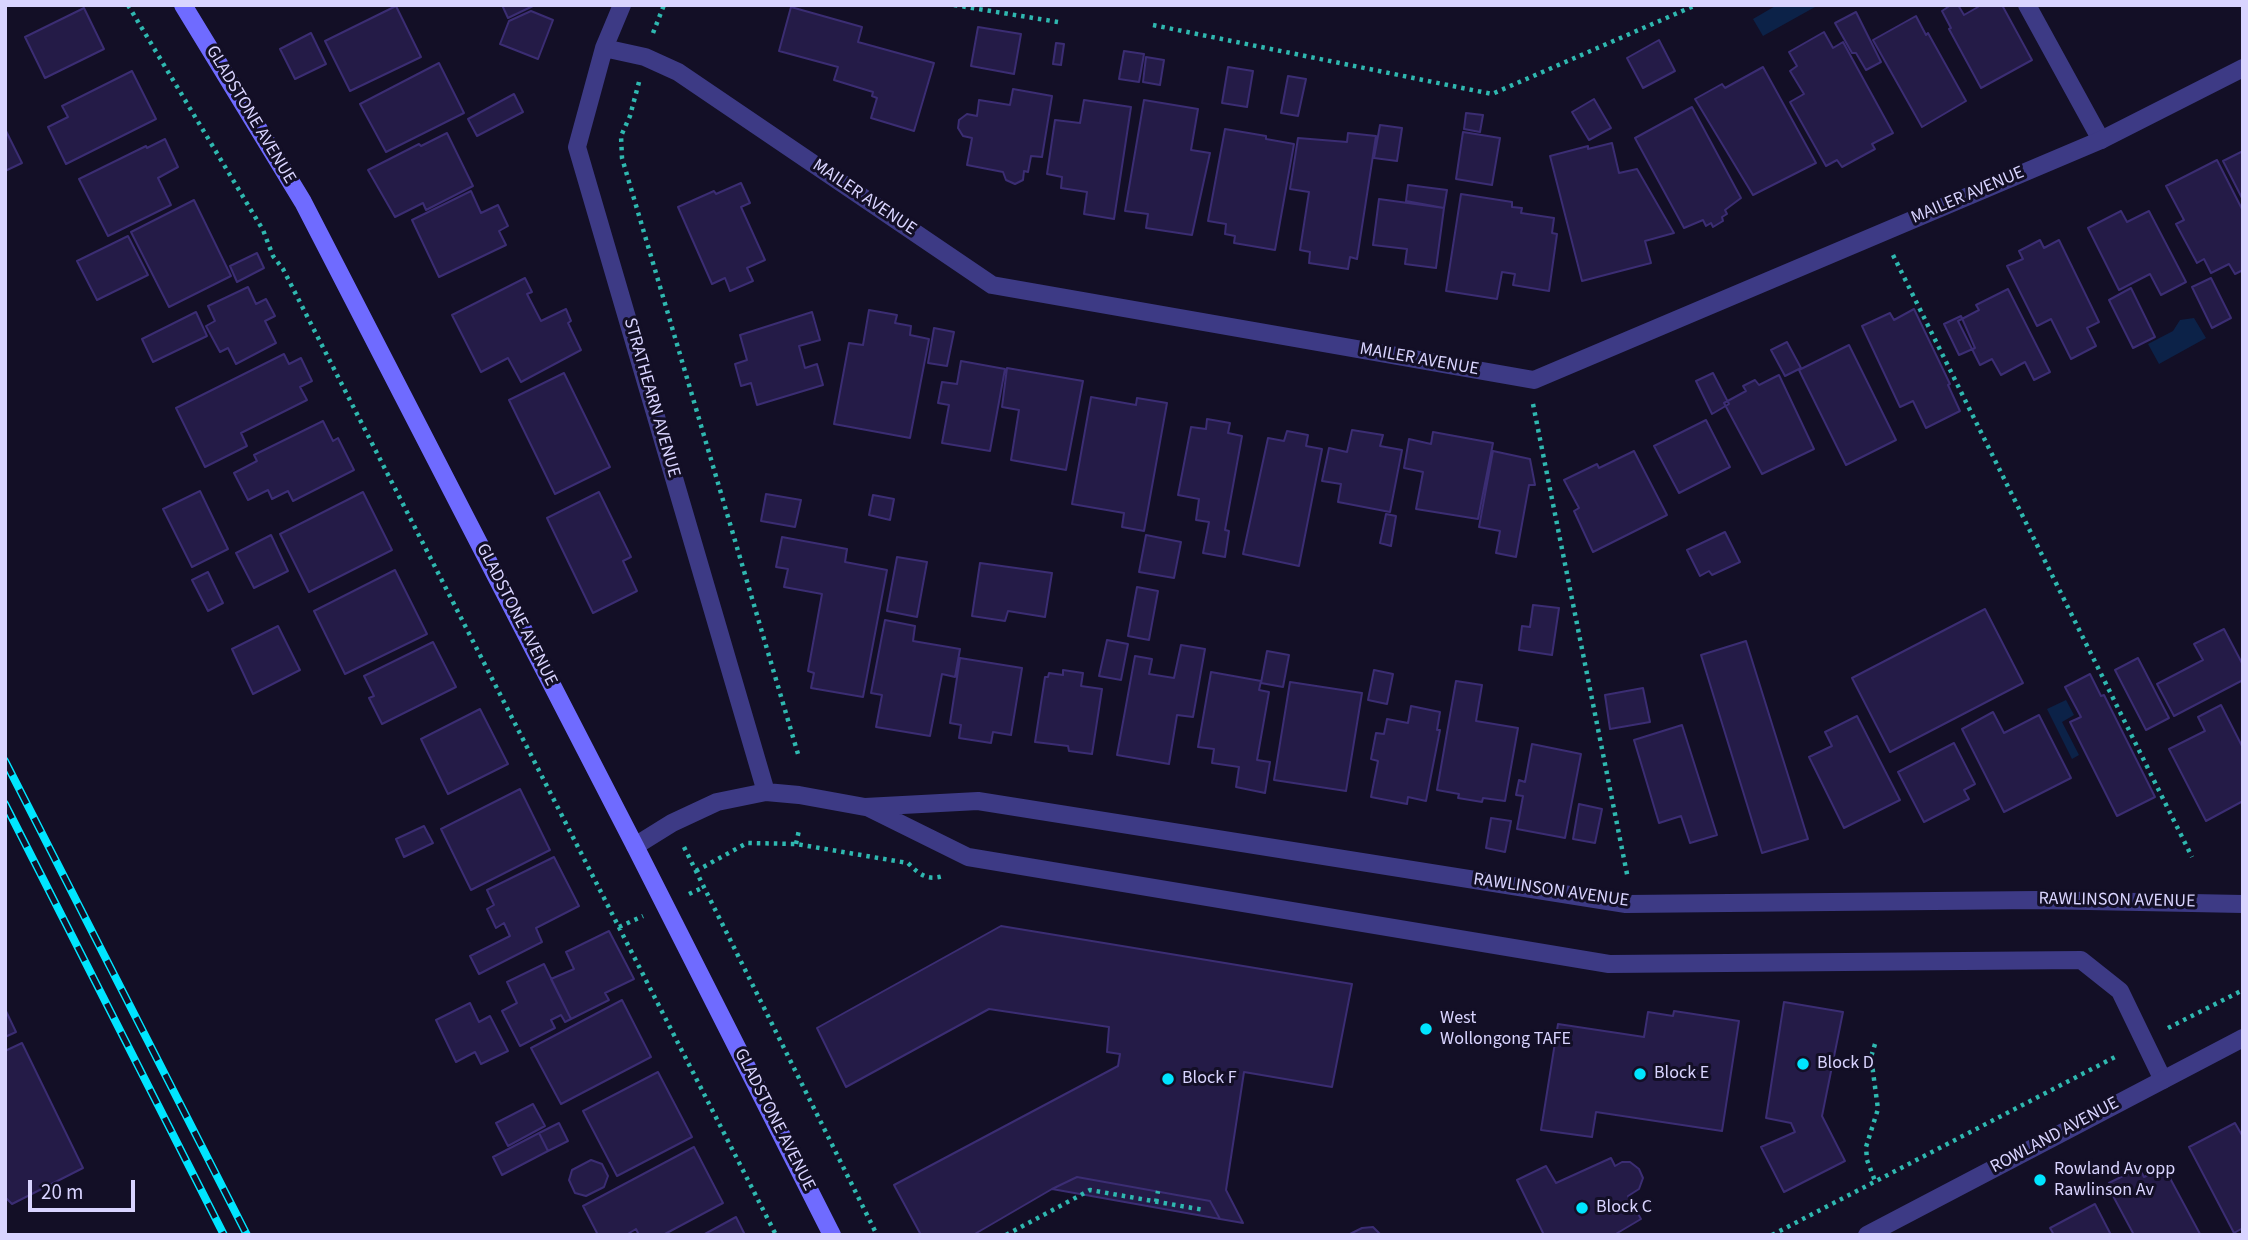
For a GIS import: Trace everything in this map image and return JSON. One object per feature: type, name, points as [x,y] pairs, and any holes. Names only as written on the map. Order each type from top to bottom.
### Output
[{"type":"main road","name":"GLADSTONE AVENUE","points":[[183,5],[303,202],[832,1235]]},
{"type":"street","name":"STRATHEARN AVENUE","points":[[622,5],[604,48],[578,147],[766,792]]},
{"type":"street","points":[[2028,5],[2101,140]]},
{"type":"street","name":"MAILER AVENUE","points":[[604,48],[645,57],[678,72],[992,285],[1534,380],[2101,140],[2243,68]]},
{"type":"street","name":"RAWLINSON AVENUE","points":[[635,846],[672,823],[717,802],[766,792],[866,807],[978,802],[1626,904],[2037,900],[2243,904]]},
{"type":"street","name":"RAWLINSON AVENUE","points":[[866,807],[968,857],[1609,964],[2081,960],[2120,991],[2163,1080]]},
{"type":"street","name":"ROWLAND AVENUE","points":[[1867,1235],[2243,1038]]},
{"type":"path","points":[[128,5],[263,230],[273,256],[283,269],[776,1235]]},
{"type":"path","points":[[658,17],[664,5]]},
{"type":"path","points":[[954,5],[1058,22]]},
{"type":"path","points":[[1153,25],[1492,94],[1696,5]]},
{"type":"path","points":[[630,116],[621,136],[622,158],[798,754]]},
{"type":"path","points":[[1882,233],[2192,856]]},
{"type":"path","points":[[1533,403],[1630,888]]},
{"type":"path","points":[[796,844],[799,830]]},
{"type":"path","points":[[693,865],[877,1235]]},
{"type":"path","points":[[691,894],[704,887]]},
{"type":"path","points":[[619,927],[635,920]]},
{"type":"path","points":[[2168,1028],[2243,990]]},
{"type":"path","points":[[1875,1044],[1871,1057],[1878,1109],[1866,1147],[1867,1160],[1875,1181]]},
{"type":"path","points":[[1772,1235],[2115,1057]]},
{"type":"path","points":[[1006,1235],[1090,1190],[1204,1210]]},
{"type":"path","points":[[1156,1202],[1158,1191]]},
{"type":"water","points":[[1777,5],[1815,7],[1763,36],[1753,19]]},
{"type":"water","points":[[2194,318],[2206,338],[2159,364],[2148,344],[2173,331],[2180,320]]},
{"type":"water","points":[[2066,700],[2074,715],[2062,722],[2079,755],[2072,759],[2047,709]]},
{"type":"building","points":[[502,5],[535,5],[508,18]]},
{"type":"building","points":[[1951,5],[1958,5],[1964,15],[1978,7],[1977,5],[2002,5],[2032,60],[1981,88],[1942,11]]},
{"type":"building","points":[[396,6],[421,57],[350,91],[325,41]]},
{"type":"building","points":[[791,7],[862,27],[858,42],[934,63],[914,131],[871,118],[877,98],[872,96],[873,92],[834,80],[838,67],[779,51]]},
{"type":"building","points":[[84,8],[104,49],[45,78],[25,37]]},
{"type":"building","points":[[531,11],[553,20],[538,59],[500,44],[509,21]]},
{"type":"building","points":[[1856,12],[1881,62],[1866,70],[1856,53],[1852,53],[1835,23]]},
{"type":"building","points":[[1916,16],[1966,101],[1922,127],[1873,40]]},
{"type":"building","points":[[978,27],[1021,34],[1014,74],[971,66]]},
{"type":"building","points":[[1824,32],[1833,48],[1843,42],[1893,133],[1872,144],[1875,149],[1842,167],[1837,160],[1826,166],[1790,102],[1804,94],[1790,71],[1797,66],[1789,52]]},
{"type":"building","points":[[311,33],[326,64],[295,79],[280,49]]},
{"type":"building","points":[[1659,40],[1675,71],[1643,88],[1627,58]]},
{"type":"building","points":[[1056,43],[1064,44],[1061,65],[1053,64]]},
{"type":"building","points":[[1124,51],[1144,54],[1139,82],[1119,79]]},
{"type":"building","points":[[1146,57],[1164,60],[1160,85],[1143,82]]},
{"type":"building","points":[[439,63],[464,113],[386,152],[360,104]]},
{"type":"building","points":[[1228,67],[1253,71],[1247,107],[1222,103]]},
{"type":"building","points":[[1763,67],[1816,163],[1753,195],[1695,99],[1722,84],[1725,88]]},
{"type":"building","points":[[132,71],[156,119],[66,164],[48,127],[68,117],[62,106]]},
{"type":"building","points":[[1288,76],[1306,79],[1298,116],[1281,113]]},
{"type":"building","points":[[1013,89],[1052,96],[1042,157],[1031,156],[1028,172],[1024,171],[1023,180],[1015,184],[1006,180],[1003,172],[967,165],[972,138],[963,136],[958,128],[959,120],[967,114],[977,116],[979,100],[1010,105]]},
{"type":"building","points":[[514,94],[523,112],[477,136],[468,119]]},
{"type":"building","points":[[1594,99],[1611,128],[1589,140],[1572,112]]},
{"type":"building","points":[[1084,100],[1131,107],[1114,219],[1084,214],[1087,192],[1061,188],[1062,177],[1047,174],[1055,120],[1080,123]]},
{"type":"building","points":[[1144,100],[1198,109],[1191,150],[1210,153],[1192,235],[1146,228],[1148,214],[1125,211]]},
{"type":"building","points":[[1692,107],[1741,198],[1725,210],[1727,214],[1722,217],[1723,221],[1713,227],[1711,223],[1706,226],[1703,220],[1684,228],[1635,138]]},
{"type":"building","points":[[1466,113],[1483,115],[1480,132],[1464,129]]},
{"type":"building","points":[[1380,125],[1402,128],[1397,161],[1374,158]]},
{"type":"building","points":[[5,129],[22,163],[5,171]]},
{"type":"building","points":[[1225,129],[1294,144],[1275,250],[1234,243],[1235,236],[1225,234],[1226,224],[1208,221]]},
{"type":"building","points":[[1463,132],[1500,138],[1492,185],[1456,179]]},
{"type":"building","points":[[447,133],[473,186],[426,210],[423,203],[395,217],[368,170]]},
{"type":"building","points":[[1348,133],[1376,136],[1357,259],[1350,257],[1348,269],[1309,263],[1310,252],[1300,250],[1309,192],[1290,189],[1298,138],[1347,142]]},
{"type":"building","points":[[165,139],[178,167],[158,178],[171,205],[108,236],[79,179]]},
{"type":"building","points":[[1612,143],[1619,173],[1637,169],[1674,233],[1645,241],[1651,263],[1582,281],[1550,156]]},
{"type":"building","points":[[2243,151],[2243,200],[2223,161]]},
{"type":"building","points":[[2217,160],[2243,211],[2243,270],[2235,274],[2229,264],[2211,273],[2204,259],[2197,263],[2176,224],[2184,220],[2166,186]]},
{"type":"building","points":[[741,183],[750,203],[741,207],[765,260],[747,268],[753,281],[730,291],[725,278],[712,284],[678,207],[714,191],[716,194]]},
{"type":"building","points":[[1408,185],[1447,190],[1444,208],[1406,201]]},
{"type":"building","points":[[471,191],[481,213],[498,205],[508,226],[499,231],[506,245],[439,277],[412,220]]},
{"type":"building","points":[[1461,194],[1512,202],[1512,207],[1522,208],[1521,213],[1554,218],[1552,233],[1557,234],[1549,291],[1513,285],[1515,274],[1502,272],[1497,299],[1446,291]]},
{"type":"building","points":[[1379,199],[1444,208],[1436,268],[1405,264],[1407,249],[1373,245]]},
{"type":"building","points":[[194,200],[231,276],[169,307],[131,232]]},
{"type":"building","points":[[2121,211],[2127,222],[2149,211],[2186,282],[2161,295],[2150,274],[2119,290],[2088,228]]},
{"type":"building","points":[[128,236],[148,275],[97,300],[77,261]]},
{"type":"building","points":[[2040,240],[2044,248],[2059,240],[2099,322],[2087,328],[2096,346],[2071,359],[2051,319],[2037,326],[2007,266],[2023,259],[2019,251]]},
{"type":"building","points":[[257,253],[264,268],[237,282],[230,266]]},
{"type":"building","points":[[525,278],[532,292],[527,294],[541,321],[566,309],[571,321],[568,323],[581,350],[521,382],[508,358],[481,372],[452,315]]},
{"type":"building","points":[[2211,278],[2231,318],[2212,328],[2192,287]]},
{"type":"building","points":[[248,287],[256,304],[266,299],[275,316],[265,321],[276,343],[236,364],[228,348],[220,352],[206,326],[215,321],[208,306]]},
{"type":"building","points":[[2131,288],[2155,337],[2133,348],[2109,300]]},
{"type":"building","points":[[2008,289],[2050,372],[2034,380],[2025,362],[2001,375],[1992,359],[1980,365],[1958,321],[1979,310],[1976,305]]},
{"type":"building","points":[[1914,309],[1960,411],[1926,428],[1913,401],[1900,407],[1862,326],[1890,313],[1894,320]]},
{"type":"building","points":[[869,310],[897,315],[895,323],[911,326],[910,335],[929,339],[910,438],[834,424],[849,343],[863,345]]},
{"type":"building","points":[[196,312],[207,336],[153,362],[142,339]]},
{"type":"building","points":[[812,312],[820,340],[799,346],[805,368],[817,364],[823,385],[757,405],[751,383],[741,386],[735,364],[747,360],[740,335]]},
{"type":"building","points":[[1961,316],[1975,348],[1959,355],[1944,324]]},
{"type":"building","points":[[934,328],[954,332],[947,366],[928,363]]},
{"type":"building","points":[[1787,342],[1801,368],[1785,376],[1771,350]]},
{"type":"building","points":[[1849,345],[1896,440],[1846,465],[1799,370]]},
{"type":"building","points":[[284,354],[289,364],[301,358],[312,381],[300,387],[307,400],[241,433],[247,446],[205,467],[176,408]]},
{"type":"building","points":[[961,361],[1005,369],[990,451],[942,443],[949,405],[938,403],[942,382],[957,384]]},
{"type":"building","points":[[1007,368],[1083,381],[1066,470],[1011,460],[1019,410],[1002,407]]},
{"type":"building","points":[[564,373],[610,467],[555,494],[509,400]]},
{"type":"building","points":[[1713,373],[1729,404],[1712,414],[1696,381]]},
{"type":"building","points":[[1779,375],[1814,449],[1762,474],[1724,403],[1746,391],[1743,386],[1755,380],[1759,385]]},
{"type":"building","points":[[1091,397],[1136,405],[1137,398],[1167,403],[1144,531],[1122,527],[1124,513],[1072,504]]},
{"type":"building","points":[[1207,419],[1230,423],[1228,433],[1242,436],[1225,530],[1229,531],[1225,557],[1203,553],[1209,522],[1196,520],[1199,499],[1178,495],[1191,427],[1206,429]]},
{"type":"building","points":[[1706,420],[1730,467],[1679,493],[1654,446]]},
{"type":"building","points":[[323,421],[333,441],[338,438],[354,470],[293,501],[288,491],[272,499],[268,490],[248,500],[234,473],[257,461],[254,455]]},
{"type":"building","points":[[1352,430],[1383,435],[1380,446],[1402,450],[1390,512],[1338,502],[1341,484],[1322,481],[1329,448],[1347,452]]},
{"type":"building","points":[[1287,431],[1308,435],[1306,446],[1322,449],[1299,566],[1243,554],[1268,438],[1284,441]]},
{"type":"building","points":[[1433,432],[1493,443],[1478,519],[1416,509],[1423,472],[1404,468],[1409,439],[1431,444]]},
{"type":"building","points":[[1493,451],[1530,459],[1535,485],[1529,485],[1516,557],[1496,553],[1500,531],[1479,527]]},
{"type":"building","points":[[1634,451],[1667,515],[1593,552],[1574,511],[1579,508],[1564,480],[1597,464],[1599,468]]},
{"type":"building","points":[[200,491],[228,549],[192,567],[163,509]]},
{"type":"building","points":[[363,492],[392,550],[309,592],[280,534]]},
{"type":"building","points":[[599,492],[631,557],[623,561],[637,591],[593,613],[547,518]]},
{"type":"building","points":[[766,494],[801,500],[795,527],[761,521]]},
{"type":"building","points":[[873,495],[894,499],[890,520],[869,515]]},
{"type":"building","points":[[1386,514],[1396,516],[1391,546],[1380,543]]},
{"type":"building","points":[[1725,532],[1740,562],[1712,575],[1709,571],[1700,576],[1687,550]]},
{"type":"building","points":[[271,535],[288,571],[254,588],[236,553]]},
{"type":"building","points":[[1146,535],[1181,542],[1174,578],[1139,572]]},
{"type":"building","points":[[782,537],[847,549],[845,562],[887,570],[863,697],[811,688],[814,673],[808,671],[822,594],[784,587],[788,569],[776,567]]},
{"type":"building","points":[[897,557],[927,562],[917,617],[887,611]]},
{"type":"building","points":[[980,563],[1052,573],[1045,617],[1008,611],[1005,621],[972,616]]},
{"type":"building","points":[[395,570],[427,634],[345,674],[314,611]]},
{"type":"building","points":[[208,572],[223,603],[208,611],[192,580]]},
{"type":"building","points":[[1137,587],[1158,591],[1149,640],[1128,636]]},
{"type":"building","points":[[1533,605],[1559,608],[1552,655],[1519,650],[1522,626],[1530,627]]},
{"type":"building","points":[[1985,609],[2023,683],[1890,752],[1852,678]]},
{"type":"building","points":[[885,620],[915,626],[913,641],[960,649],[955,677],[942,674],[930,736],[876,727],[882,695],[871,693]]},
{"type":"building","points":[[278,626],[300,670],[253,694],[232,649]]},
{"type":"building","points":[[2224,629],[2243,665],[2243,680],[2174,716],[2157,684],[2203,660],[2194,644]]},
{"type":"building","points":[[1107,640],[1128,644],[1121,680],[1099,676]]},
{"type":"building","points":[[1746,641],[1808,839],[1762,853],[1701,655]]},
{"type":"building","points":[[433,642],[456,687],[382,724],[369,698],[374,696],[364,676]]},
{"type":"building","points":[[1181,645],[1205,649],[1193,717],[1177,715],[1169,764],[1117,755],[1135,656],[1152,659],[1149,674],[1174,678]]},
{"type":"building","points":[[1267,651],[1289,655],[1283,687],[1261,683]]},
{"type":"building","points":[[960,658],[1022,668],[1011,735],[993,732],[991,743],[959,738],[961,725],[950,723]]},
{"type":"building","points":[[2138,658],[2169,718],[2146,730],[2115,670]]},
{"type":"building","points":[[1063,670],[1083,673],[1081,686],[1102,689],[1092,754],[1069,751],[1068,746],[1035,742],[1045,677],[1048,677],[1049,673],[1063,675]]},
{"type":"building","points":[[1374,670],[1393,674],[1387,704],[1368,700]]},
{"type":"building","points":[[1211,672],[1261,681],[1259,690],[1269,692],[1257,760],[1270,762],[1265,793],[1236,787],[1239,767],[1212,763],[1214,749],[1198,747]]},
{"type":"building","points":[[2090,674],[2101,696],[2104,695],[2155,797],[2117,816],[2070,722],[2081,717],[2065,687]]},
{"type":"building","points":[[1456,681],[1482,685],[1476,721],[1518,728],[1505,801],[1483,798],[1482,802],[1458,798],[1459,794],[1437,790]]},
{"type":"building","points":[[1290,682],[1362,693],[1346,791],[1274,780]]},
{"type":"building","points":[[1643,688],[1650,722],[1610,729],[1605,695]]},
{"type":"building","points":[[2221,705],[2243,748],[2243,801],[2206,821],[2169,749],[2205,731],[2198,717]]},
{"type":"building","points":[[1411,706],[1440,712],[1437,730],[1440,730],[1426,801],[1408,797],[1407,804],[1371,797],[1378,761],[1371,759],[1376,733],[1384,734],[1387,719],[1408,723]]},
{"type":"building","points":[[480,709],[508,764],[448,794],[421,739]]},
{"type":"building","points":[[1993,712],[2004,733],[2039,715],[2071,778],[2004,812],[1962,729]]},
{"type":"building","points":[[1857,716],[1900,800],[1844,828],[1809,757],[1832,746],[1825,732]]},
{"type":"building","points":[[1682,725],[1717,835],[1690,843],[1681,816],[1659,823],[1634,740]]},
{"type":"building","points":[[1954,743],[1975,784],[1964,790],[1969,799],[1924,822],[1898,772]]},
{"type":"building","points":[[1532,744],[1581,754],[1565,838],[1517,829],[1523,796],[1516,795],[1519,780],[1525,782]]},
{"type":"building","points":[[520,789],[550,850],[471,890],[441,829]]},
{"type":"building","points":[[1579,804],[1602,809],[1595,843],[1573,839]]},
{"type":"building","points":[[1491,818],[1511,821],[1505,852],[1486,848]]},
{"type":"building","points":[[424,826],[433,843],[404,857],[396,839]]},
{"type":"building","points":[[554,857],[579,906],[536,928],[542,942],[479,974],[470,956],[510,936],[504,923],[496,928],[487,909],[494,905],[487,890]]},
{"type":"building","name":"Block F","points":[[1001,926],[1352,984],[1332,1087],[1244,1072],[1226,1190],[1243,1223],[1220,1219],[1210,1201],[1077,1177],[973,1235],[921,1235],[894,1185],[1118,1066],[1120,1054],[1107,1052],[1109,1027],[989,1009],[846,1087],[817,1028]]},
{"type":"building","points":[[609,931],[634,979],[605,993],[609,1000],[571,1019],[551,979],[574,969],[566,952]]},
{"type":"building","points":[[544,964],[571,1019],[565,1022],[561,1015],[551,1020],[555,1028],[520,1046],[502,1011],[517,1003],[507,982]]},
{"type":"building","points":[[622,1000],[651,1057],[561,1104],[531,1048]]},
{"type":"building","name":"Block D","points":[[1784,1002],[1843,1012],[1822,1116],[1845,1161],[1784,1192],[1761,1147],[1795,1132],[1791,1123],[1766,1118]]},
{"type":"building","points":[[470,1003],[479,1022],[490,1016],[508,1051],[481,1064],[475,1052],[456,1062],[436,1020]]},
{"type":"building","points":[[5,1009],[16,1032],[5,1037]]},
{"type":"building","name":"Block E","points":[[1674,1011],[1739,1021],[1722,1131],[1596,1112],[1592,1137],[1541,1130],[1558,1024],[1644,1037],[1648,1012],[1673,1016]]},
{"type":"building","points":[[22,1043],[83,1168],[12,1204],[5,1197],[5,1051]]},
{"type":"building","points":[[658,1072],[692,1137],[617,1176],[583,1111]]},
{"type":"building","points":[[533,1104],[545,1126],[508,1146],[496,1123]]},
{"type":"building","points":[[559,1123],[568,1141],[548,1151],[539,1133]]},
{"type":"building","points":[[2235,1123],[2243,1137],[2243,1228],[2234,1233],[2189,1147]]},
{"type":"building","points":[[539,1133],[548,1151],[502,1175],[493,1157]]},
{"type":"building","points":[[694,1147],[723,1203],[663,1235],[639,1235],[636,1229],[626,1235],[598,1235],[583,1206]]},
{"type":"building","name":"Block C","points":[[1611,1158],[1615,1166],[1630,1162],[1639,1169],[1643,1178],[1639,1189],[1628,1196],[1641,1219],[1614,1235],[1544,1235],[1517,1180],[1546,1166],[1556,1183]]},
{"type":"building","points":[[591,1160],[602,1164],[608,1176],[604,1187],[586,1196],[575,1193],[569,1180],[572,1170]]},
{"type":"building","points":[[2164,1167],[2200,1235],[2134,1235],[2112,1194],[2114,1193],[2109,1183],[2139,1168],[2144,1177]]},
{"type":"building","points":[[1077,1177],[1210,1201],[1220,1219],[1052,1189]]},
{"type":"building","points":[[2095,1204],[2111,1235],[2054,1235],[2050,1228]]},
{"type":"building","points":[[736,1217],[745,1235],[703,1235]]},
{"type":"building","points":[[1373,1227],[1381,1235],[1348,1235],[1362,1228]]},
{"type":"railway","points":[[5,761],[247,1235]]},
{"type":"railway","points":[[5,804],[224,1235]]},
{"type":"place","name":"West Wollongong TAFE","points":[[1426,1029]]},
{"type":"place","name":"Block D","points":[[1803,1064]]},
{"type":"place","name":"Block E","points":[[1640,1074]]},
{"type":"place","name":"Block F","points":[[1168,1079]]},
{"type":"place","name":"Rowland Av opp Rawlinson Av","points":[[2040,1180]]},
{"type":"place","name":"Block C","points":[[1582,1208]]}]
